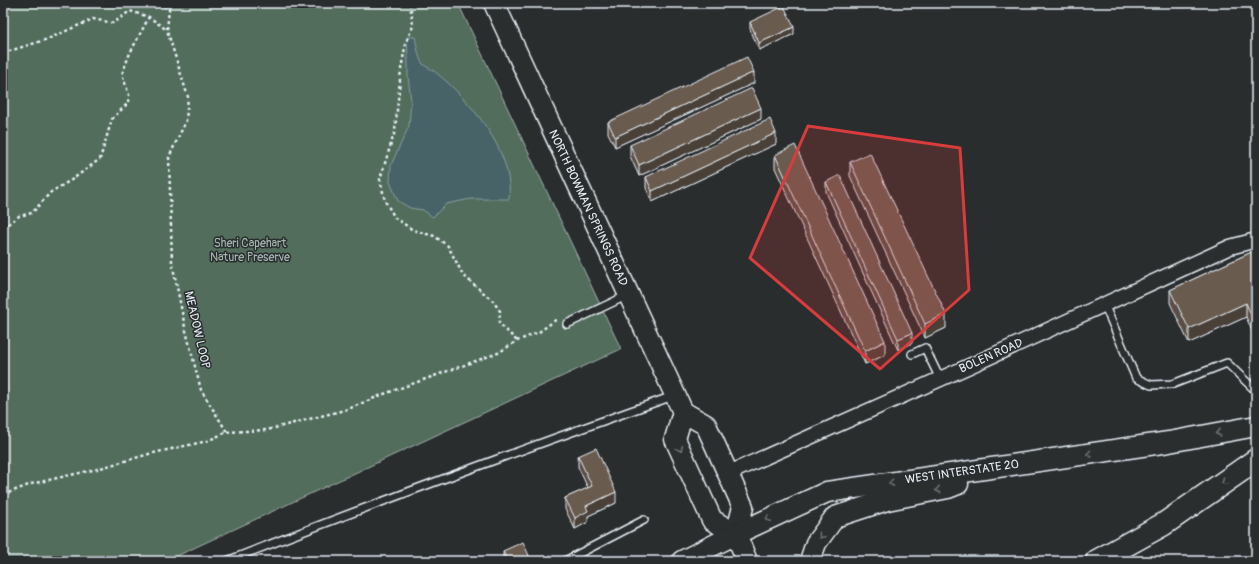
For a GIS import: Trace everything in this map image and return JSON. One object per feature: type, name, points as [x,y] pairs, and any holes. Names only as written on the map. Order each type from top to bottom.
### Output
[{"type":"highway","points":[[1097,561],[1164,524],[1256,460]]},
{"type":"main road","name":"NORTH BOWMAN SPRINGS ROAD","points":[[494,3],[679,404]]},
{"type":"main road","points":[[679,404],[706,425],[743,507],[736,534],[747,561]]},
{"type":"main road","points":[[679,404],[675,439],[712,520],[736,534]]},
{"type":"main road","name":"WEST INTERSTATE 20","points":[[682,561],[827,492],[1169,442],[1256,426]]},
{"type":"main road","points":[[810,561],[816,543],[835,517],[887,500],[948,488],[1000,467]]},
{"type":"street","name":"BOLEN ROAD","points":[[727,474],[1230,247],[1256,240]]},
{"type":"lane","points":[[567,324],[629,295]]},
{"type":"lane","points":[[1104,304],[1136,378],[1151,385],[1173,384],[1228,363],[1256,391]]},
{"type":"lane","points":[[912,354],[925,348],[940,379]]},
{"type":"lane","points":[[227,561],[539,443],[679,404]]},
{"type":"lane","points":[[565,561],[644,520]]},
{"type":"path","points":[[160,3],[169,9]]},
{"type":"path","name":"MEADOW LOOP","points":[[168,3],[169,9],[167,30],[188,97],[186,121],[169,157],[172,262],[185,327],[202,390],[227,432]]},
{"type":"path","points":[[410,3],[413,26],[406,42],[401,69],[395,131],[380,179],[385,201],[395,218],[413,230],[434,236],[448,246],[463,275],[493,301],[500,311],[499,323],[517,340]]},
{"type":"path","points":[[3,53],[48,39],[93,19],[113,23],[130,11],[149,17],[167,30]]},
{"type":"path","points":[[3,228],[20,216],[32,213],[51,192],[73,179],[100,159],[112,119],[128,103],[129,95],[122,74],[130,53],[149,17]]},
{"type":"path","points":[[3,495],[31,484],[96,470],[149,454],[207,441],[227,432],[267,430],[348,409],[384,394],[498,353],[517,340],[539,332],[560,317]]},
{"type":"highlighted area","points":[[808,126],[960,148],[969,290],[880,369],[750,258]]},
{"type":"green space","name":"Sheri Capehart Nature Preserve","points":[[3,3],[458,3],[621,349],[166,561],[3,561]]},
{"type":"water","points":[[407,37],[415,37],[419,55],[423,64],[433,70],[455,89],[480,118],[488,130],[496,143],[507,171],[509,199],[471,199],[446,204],[433,217],[423,210],[410,208],[398,201],[390,182],[391,165],[409,126],[411,101],[408,76]]},
{"type":"building","points":[[784,6],[794,27],[759,43],[750,22]]},
{"type":"building","points":[[747,57],[754,72],[615,137],[608,122]]},
{"type":"building","points":[[752,88],[761,108],[639,165],[630,145]]},
{"type":"building","points":[[770,119],[776,133],[652,191],[646,177]]},
{"type":"building","points":[[795,145],[885,341],[865,351],[775,155]]},
{"type":"building","points":[[870,153],[946,314],[925,324],[850,162]]},
{"type":"building","points":[[840,175],[912,333],[898,339],[826,182]]},
{"type":"building","points":[[1256,250],[1256,326],[1246,303],[1189,329],[1170,290]]},
{"type":"building","points":[[596,448],[616,492],[586,506],[588,511],[575,518],[565,498],[592,486],[578,456]]},
{"type":"building","points":[[523,542],[530,558],[524,561],[507,561],[503,551]]}]
